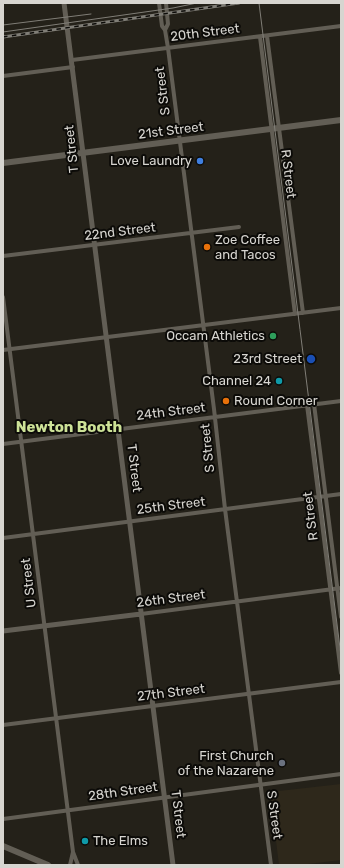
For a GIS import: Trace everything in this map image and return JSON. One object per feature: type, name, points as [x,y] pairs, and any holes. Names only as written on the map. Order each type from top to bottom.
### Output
[{"type":"main road","name":"21st Street","points":[[3,163],[341,120]]},
{"type":"main road","points":[[3,846],[48,865]]},
{"type":"street","name":"T Street","points":[[64,3],[173,865]]},
{"type":"street","name":"S Street","points":[[159,3],[162,26],[165,30],[168,48],[271,865]]},
{"type":"street","name":"S Street","points":[[165,30],[168,24],[166,3]]},
{"type":"street","name":"20th Street","points":[[72,60],[341,26]]},
{"type":"street","name":"R Street","points":[[268,36],[303,313]]},
{"type":"street","name":"R Street","points":[[260,37],[296,314]]},
{"type":"street","points":[[3,76],[73,67]]},
{"type":"street","name":"22nd Street","points":[[3,256],[239,227]]},
{"type":"street","name":"U Street","points":[[3,297],[73,852],[78,865]]},
{"type":"street","points":[[3,350],[341,308]]},
{"type":"street","name":"24th Street","points":[[3,444],[341,400]]},
{"type":"street","name":"R Street","points":[[314,404],[339,588],[341,618]]},
{"type":"street","name":"R Street","points":[[307,405],[341,673]]},
{"type":"street","name":"25th Street","points":[[3,538],[341,494]]},
{"type":"street","name":"26th Street","points":[[3,631],[339,588]]},
{"type":"street","name":"27th Street","points":[[3,725],[341,682]]},
{"type":"street","name":"28th Street","points":[[3,819],[341,774]]},
{"type":"street","points":[[70,865],[73,852]]},
{"type":"shaded area","points":[[341,784],[341,860],[300,865],[279,865],[270,792]]},
{"type":"tram line","points":[[3,32],[173,8],[197,3]]},
{"type":"tram line","points":[[259,3],[341,656]]},
{"type":"tram line","points":[[3,25],[91,14]]},
{"type":"railway","points":[[3,37],[239,3]]},
{"type":"place","name":"Love Laundry","points":[[200,161]]},
{"type":"place","name":"Zoe Coffee and Tacos","points":[[207,247]]},
{"type":"place","name":"Occam Athletics","points":[[273,336]]},
{"type":"place","name":"23rd Street","points":[[311,359]]},
{"type":"place","name":"Channel 24","points":[[279,381]]},
{"type":"place","name":"Round Corner","points":[[226,401]]},
{"type":"place","name":"First Church of the Nazarene","points":[[282,763]]},
{"type":"place","name":"The Elms","points":[[85,841]]},
{"type":"district","name":"Newton Booth","points":[[69,428]]}]
